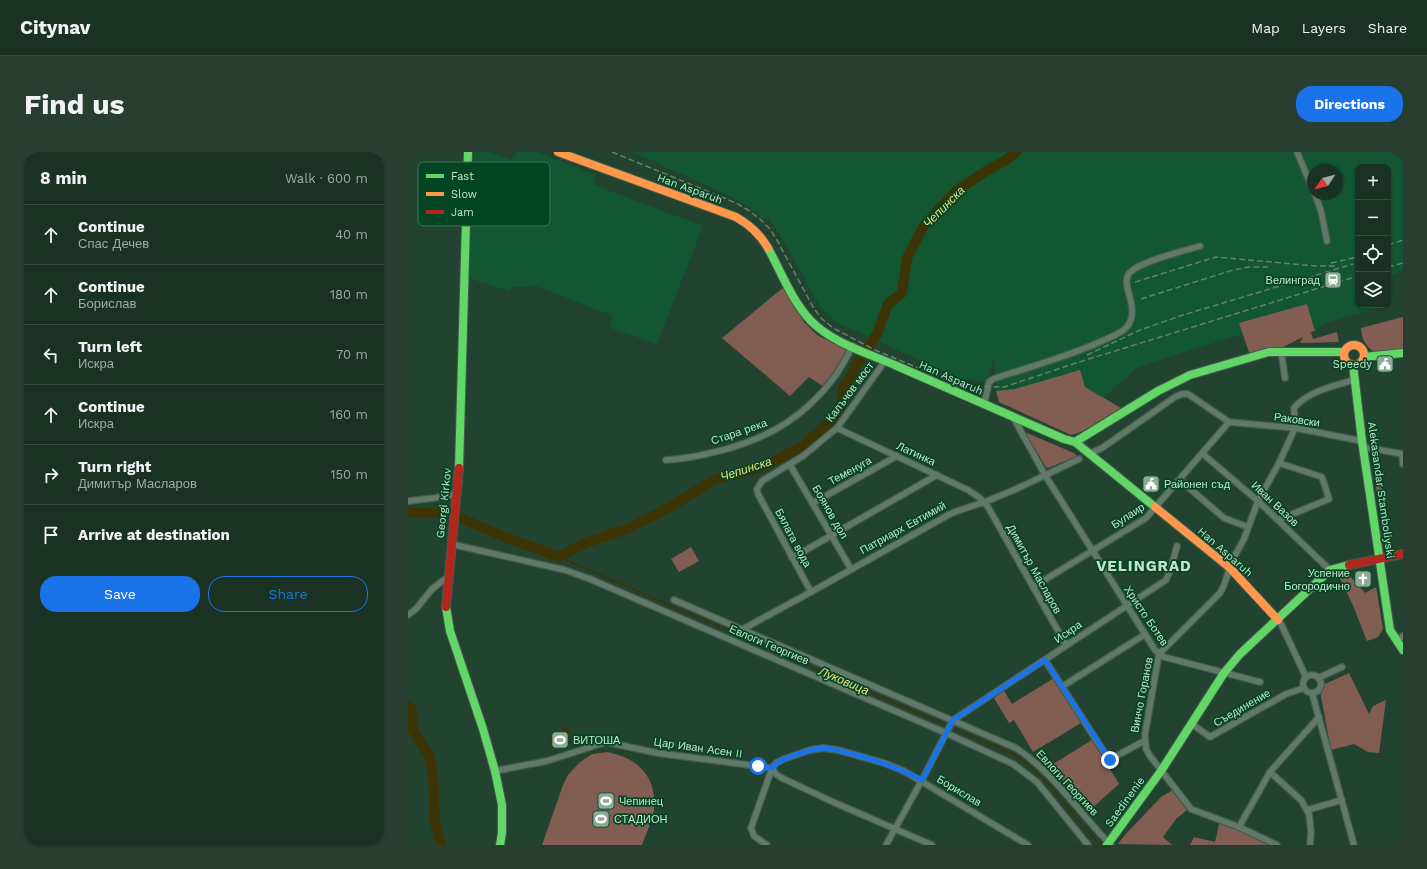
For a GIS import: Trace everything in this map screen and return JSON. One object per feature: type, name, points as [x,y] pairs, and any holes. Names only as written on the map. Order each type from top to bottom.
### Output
[{"type":"street","name":"Han Asparuh","points":[[558,152],[736,218],[748,224],[756,230],[763,239],[794,297],[810,320],[819,328],[830,335],[885,361],[984,405],[1074,442],[1230,568],[1281,624],[1306,677]]},
{"type":"street","points":[[1297,152],[1307,176]]},
{"type":"street","points":[[1316,200],[1321,211],[1327,241]]},
{"type":"street","name":"Georgi Kirkov","points":[[466,226],[459,464],[446,606],[448,623],[495,771],[502,805],[502,833],[500,845]]},
{"type":"street","points":[[984,405],[990,382],[993,379],[1083,350],[1121,331],[1128,324],[1132,314],[1131,298],[1127,283],[1129,273],[1139,266],[1200,246]]},
{"type":"street","points":[[1354,344],[1362,348],[1364,357],[1360,363],[1353,365],[1346,362],[1343,352],[1349,345],[1354,344]]},
{"type":"street","name":"Стара река","points":[[666,460],[684,459],[729,448],[766,435],[786,424],[824,390],[856,348]]},
{"type":"street","points":[[1074,442],[1158,391],[1190,375],[1230,362],[1270,352],[1324,350],[1343,352]]},
{"type":"street","points":[[1281,351],[1285,378]]},
{"type":"street","points":[[1364,357],[1403,352]]},
{"type":"street","name":"Калъчов мост","points":[[758,494],[757,489],[762,481],[790,465],[837,428],[885,361]]},
{"type":"street","name":"Alekasandar Stamboliyski","points":[[1353,365],[1362,444],[1390,630],[1400,639],[1403,650]]},
{"type":"street","points":[[1295,428],[1294,408],[1298,404],[1316,392],[1354,380]]},
{"type":"street","points":[[1089,454],[1102,448],[1175,397],[1182,394],[1188,394],[1229,422]]},
{"type":"street","name":"Христо Ботев","points":[[1012,417],[1045,475],[1144,635],[1159,654],[1260,682]]},
{"type":"street","name":"Раковски","points":[[1229,422],[1295,428],[1362,444],[1402,454],[1403,464]]},
{"type":"street","name":"Булаир","points":[[1034,587],[1146,518],[1203,454],[1229,422]]},
{"type":"street","name":"Латинка","points":[[837,428],[968,490],[984,502]]},
{"type":"street","name":"Винчо Горанов","points":[[1277,845],[1239,826],[1191,808],[1161,771],[1146,749],[1144,740],[1159,654],[1220,593],[1258,501],[1279,463],[1295,428]]},
{"type":"street","name":"Иван Вазов","points":[[1203,454],[1258,501],[1330,570]]},
{"type":"street","name":"Теменуга","points":[[813,503],[897,456]]},
{"type":"street","name":"Патриарх Евтимий","points":[[743,629],[950,514],[971,505],[984,502],[1078,459]]},
{"type":"street","points":[[1278,520],[1329,499],[1322,477],[1279,463]]},
{"type":"street","name":"Боянов дол","points":[[790,465],[851,569]]},
{"type":"street","points":[[792,558],[937,475]]},
{"type":"street","points":[[1180,480],[1224,518],[1248,527]]},
{"type":"street","name":"Бялата вода","points":[[758,494],[811,592]]},
{"type":"street","points":[[408,501],[456,495]]},
{"type":"street","name":"Димитър Масларов","points":[[984,502],[1034,587],[1066,646]]},
{"type":"street","name":"Евлоги Георгиев","points":[[451,544],[565,570],[590,579],[946,732],[1013,764],[1026,773],[1047,793],[1088,845]]},
{"type":"street","name":"Искра","points":[[953,720],[1166,580],[1177,546]]},
{"type":"street","points":[[1330,570],[1403,554]]},
{"type":"street","name":"Saedinenie","points":[[1109,844],[1161,771],[1224,673],[1240,654],[1330,570]]},
{"type":"street","points":[[408,615],[416,609],[432,589],[448,577]]},
{"type":"street","name":"Евлоги Георгиев","points":[[674,600],[1016,748],[1032,759],[1066,794],[1109,844]]},
{"type":"street","points":[[1063,686],[1144,635]]},
{"type":"street","points":[[1045,660],[1110,760],[1144,740]]},
{"type":"street","points":[[1318,678],[1342,667]]},
{"type":"street","points":[[1312,675],[1318,678],[1320,686],[1312,693],[1308,692],[1304,688],[1303,681],[1306,677],[1312,675]]},
{"type":"street","name":"Съединение","points":[[1192,724],[1210,738],[1286,694],[1304,688]]},
{"type":"street","points":[[1312,693],[1354,845]]},
{"type":"street","points":[[1239,826],[1270,772],[1319,717]]},
{"type":"street","points":[[886,845],[953,720]]},
{"type":"street","name":"Цар Иван Асен II","points":[[495,771],[547,761],[606,742],[657,753],[772,768]]},
{"type":"street","name":"Борислав","points":[[772,768],[776,763],[784,759],[810,750],[823,748],[838,750],[895,767],[922,780],[1028,845]]},
{"type":"street","points":[[772,768],[776,774],[782,778],[932,845]]},
{"type":"street","points":[[767,845],[754,836],[751,828],[772,768]]},
{"type":"street","points":[[1270,772],[1301,800],[1307,810],[1309,814],[1311,832],[1310,845]]},
{"type":"street","points":[[1307,810],[1342,800]]},
{"type":"shaded area","points":[[474,152],[490,152],[511,160],[517,152],[538,152],[596,175],[594,185],[703,226],[657,344],[610,328],[613,316],[536,286],[511,287],[509,291],[467,278],[472,226],[550,226],[550,162],[474,162]]},
{"type":"shaded area","points":[[632,152],[1403,152],[1403,271],[1391,276],[1391,164],[1355,164],[1355,308],[1379,308],[1322,324],[1315,331],[1281,348],[1250,355],[1242,334],[1138,367],[1104,398],[1085,387],[996,391],[994,356],[987,382],[958,378],[836,322],[820,307],[784,241],[768,217],[763,219],[746,205],[713,188]]},
{"type":"shaded area","points":[[784,287],[803,321],[817,335],[847,350],[824,387],[809,377],[790,396],[722,338]]},
{"type":"shaded area","points":[[1307,304],[1315,331],[1311,332],[1313,339],[1337,332],[1339,342],[1300,343],[1303,337],[1281,348],[1250,355],[1239,323]]},
{"type":"shaded area","points":[[1403,317],[1403,349],[1378,353],[1371,349],[1363,340],[1361,328]]},
{"type":"shaded area","points":[[1080,370],[1085,387],[1121,408],[1081,432],[1071,435],[999,402],[996,391],[1015,389]]},
{"type":"shaded area","points":[[1027,433],[1074,453],[1077,456],[1048,468],[1026,434]]},
{"type":"shaded area","points":[[1371,453],[1376,453],[1391,548],[1385,549]]},
{"type":"shaded area","points":[[691,547],[699,561],[679,572],[671,559]]},
{"type":"shaded area","points":[[1349,575],[1365,593],[1376,587],[1383,629],[1378,637],[1367,641],[1352,603],[1339,577]]},
{"type":"shaded area","points":[[1349,673],[1369,714],[1373,706],[1386,700],[1379,753],[1368,752],[1354,744],[1331,750],[1320,691],[1323,685]]},
{"type":"shaded area","points":[[1054,678],[1081,723],[1033,752],[1014,720],[1009,723],[994,698],[1004,691],[1012,704]]},
{"type":"shaded area","name":"ВИТОША","points":[[562,727],[570,730],[571,733],[569,734],[571,743],[552,748],[549,737],[560,734]]},
{"type":"shaded area","points":[[1092,740],[1119,784],[1090,810],[1050,766]]},
{"type":"shaded area","name":"Чепинец","points":[[607,752],[628,759],[643,770],[649,778],[654,798],[654,810],[651,823],[642,845],[542,845],[563,785],[568,775],[580,762],[592,754]]},
{"type":"shaded area","points":[[1173,790],[1187,810],[1176,819],[1163,837],[1172,845],[1118,844],[1161,797]]},
{"type":"shaded area","points":[[1220,820],[1271,845],[1190,845],[1194,837],[1215,842]]},
{"type":"waterway","name":"Чепинска","points":[[408,513],[449,513],[505,537],[559,557],[583,544],[629,528],[668,508],[714,480],[765,466],[801,447],[833,419],[842,404],[843,388],[877,334],[888,304],[902,293],[907,258],[923,227],[956,191],[1006,160],[1016,152]]},
{"type":"waterway","name":"Луковица","points":[[559,557],[948,726]]},
{"type":"waterway","points":[[408,705],[412,710],[413,730],[429,755],[433,774],[435,823],[441,845]]},
{"type":"waterway","name":"Луковица","points":[[952,728],[1013,754],[1026,763],[1049,785],[1079,822],[1101,845]]},
{"type":"railway","points":[[612,152],[736,203],[760,219],[770,229],[778,242],[813,307],[821,318],[833,328],[875,350],[950,381],[972,386],[1004,387],[1076,363],[1355,277]]},
{"type":"railway","points":[[1391,244],[1403,240]]},
{"type":"railway","points":[[1135,282],[1216,257],[1315,266],[1335,266]]},
{"type":"railway","points":[[1331,263],[1355,258]]},
{"type":"railway","points":[[1391,266],[1403,263]]},
{"type":"railway","points":[[1087,355],[1140,330],[1183,315],[1353,264]]},
{"type":"railway","points":[[1141,299],[1233,270],[1249,267],[1271,267]]},
{"type":"traffic: fast","points":[[468,152],[468,162]]},
{"type":"traffic: fast","points":[[459,468],[466,226]]},
{"type":"traffic: fast","points":[[768,248],[798,305],[811,321],[830,336],[852,347],[1064,439],[1075,442],[1155,507]]},
{"type":"traffic: fast","points":[[1075,442],[1158,391],[1190,375],[1269,352],[1343,352]]},
{"type":"traffic: fast","points":[[1364,357],[1403,353]]},
{"type":"traffic: fast","points":[[1353,365],[1362,441],[1390,630],[1403,650]]},
{"type":"traffic: fast","points":[[1107,845],[1161,771],[1224,673],[1240,654],[1330,570],[1349,565]]},
{"type":"traffic: fast","points":[[446,607],[450,631],[483,729],[495,771],[502,805],[502,833],[500,845]]},
{"type":"traffic: slow","points":[[558,152],[736,217],[754,230],[762,238],[768,248]]},
{"type":"traffic: slow","points":[[1350,345],[1358,345],[1364,351],[1364,355],[1364,359],[1358,365],[1350,365],[1344,359],[1344,351],[1350,345]]},
{"type":"traffic: slow","points":[[1155,507],[1230,568],[1278,620]]},
{"type":"traffic: jam","points":[[446,607],[459,468]]},
{"type":"traffic: jam","points":[[1349,565],[1403,554]]},
{"type":"place","name":"Велинград","points":[[1333,280]]},
{"type":"place","name":"Speedy","points":[[1385,364]]},
{"type":"place","name":"Районен съд","points":[[1151,484]]},
{"type":"place","name":"Успение Богородично","points":[[1363,579]]},
{"type":"place","name":"ВИТОША","points":[[560,740]]},
{"type":"place","name":"Чепинец","points":[[606,801]]},
{"type":"place","name":"СТАДИОН","points":[[601,819]]},
{"type":"district","name":"VELINGRAD","points":[[1144,566]]},
{"type":"route","points":[[758,766],[772,768],[776,763],[784,759],[810,750],[823,748],[838,750],[884,763],[922,780],[953,720],[1045,660],[1110,760]]}]
